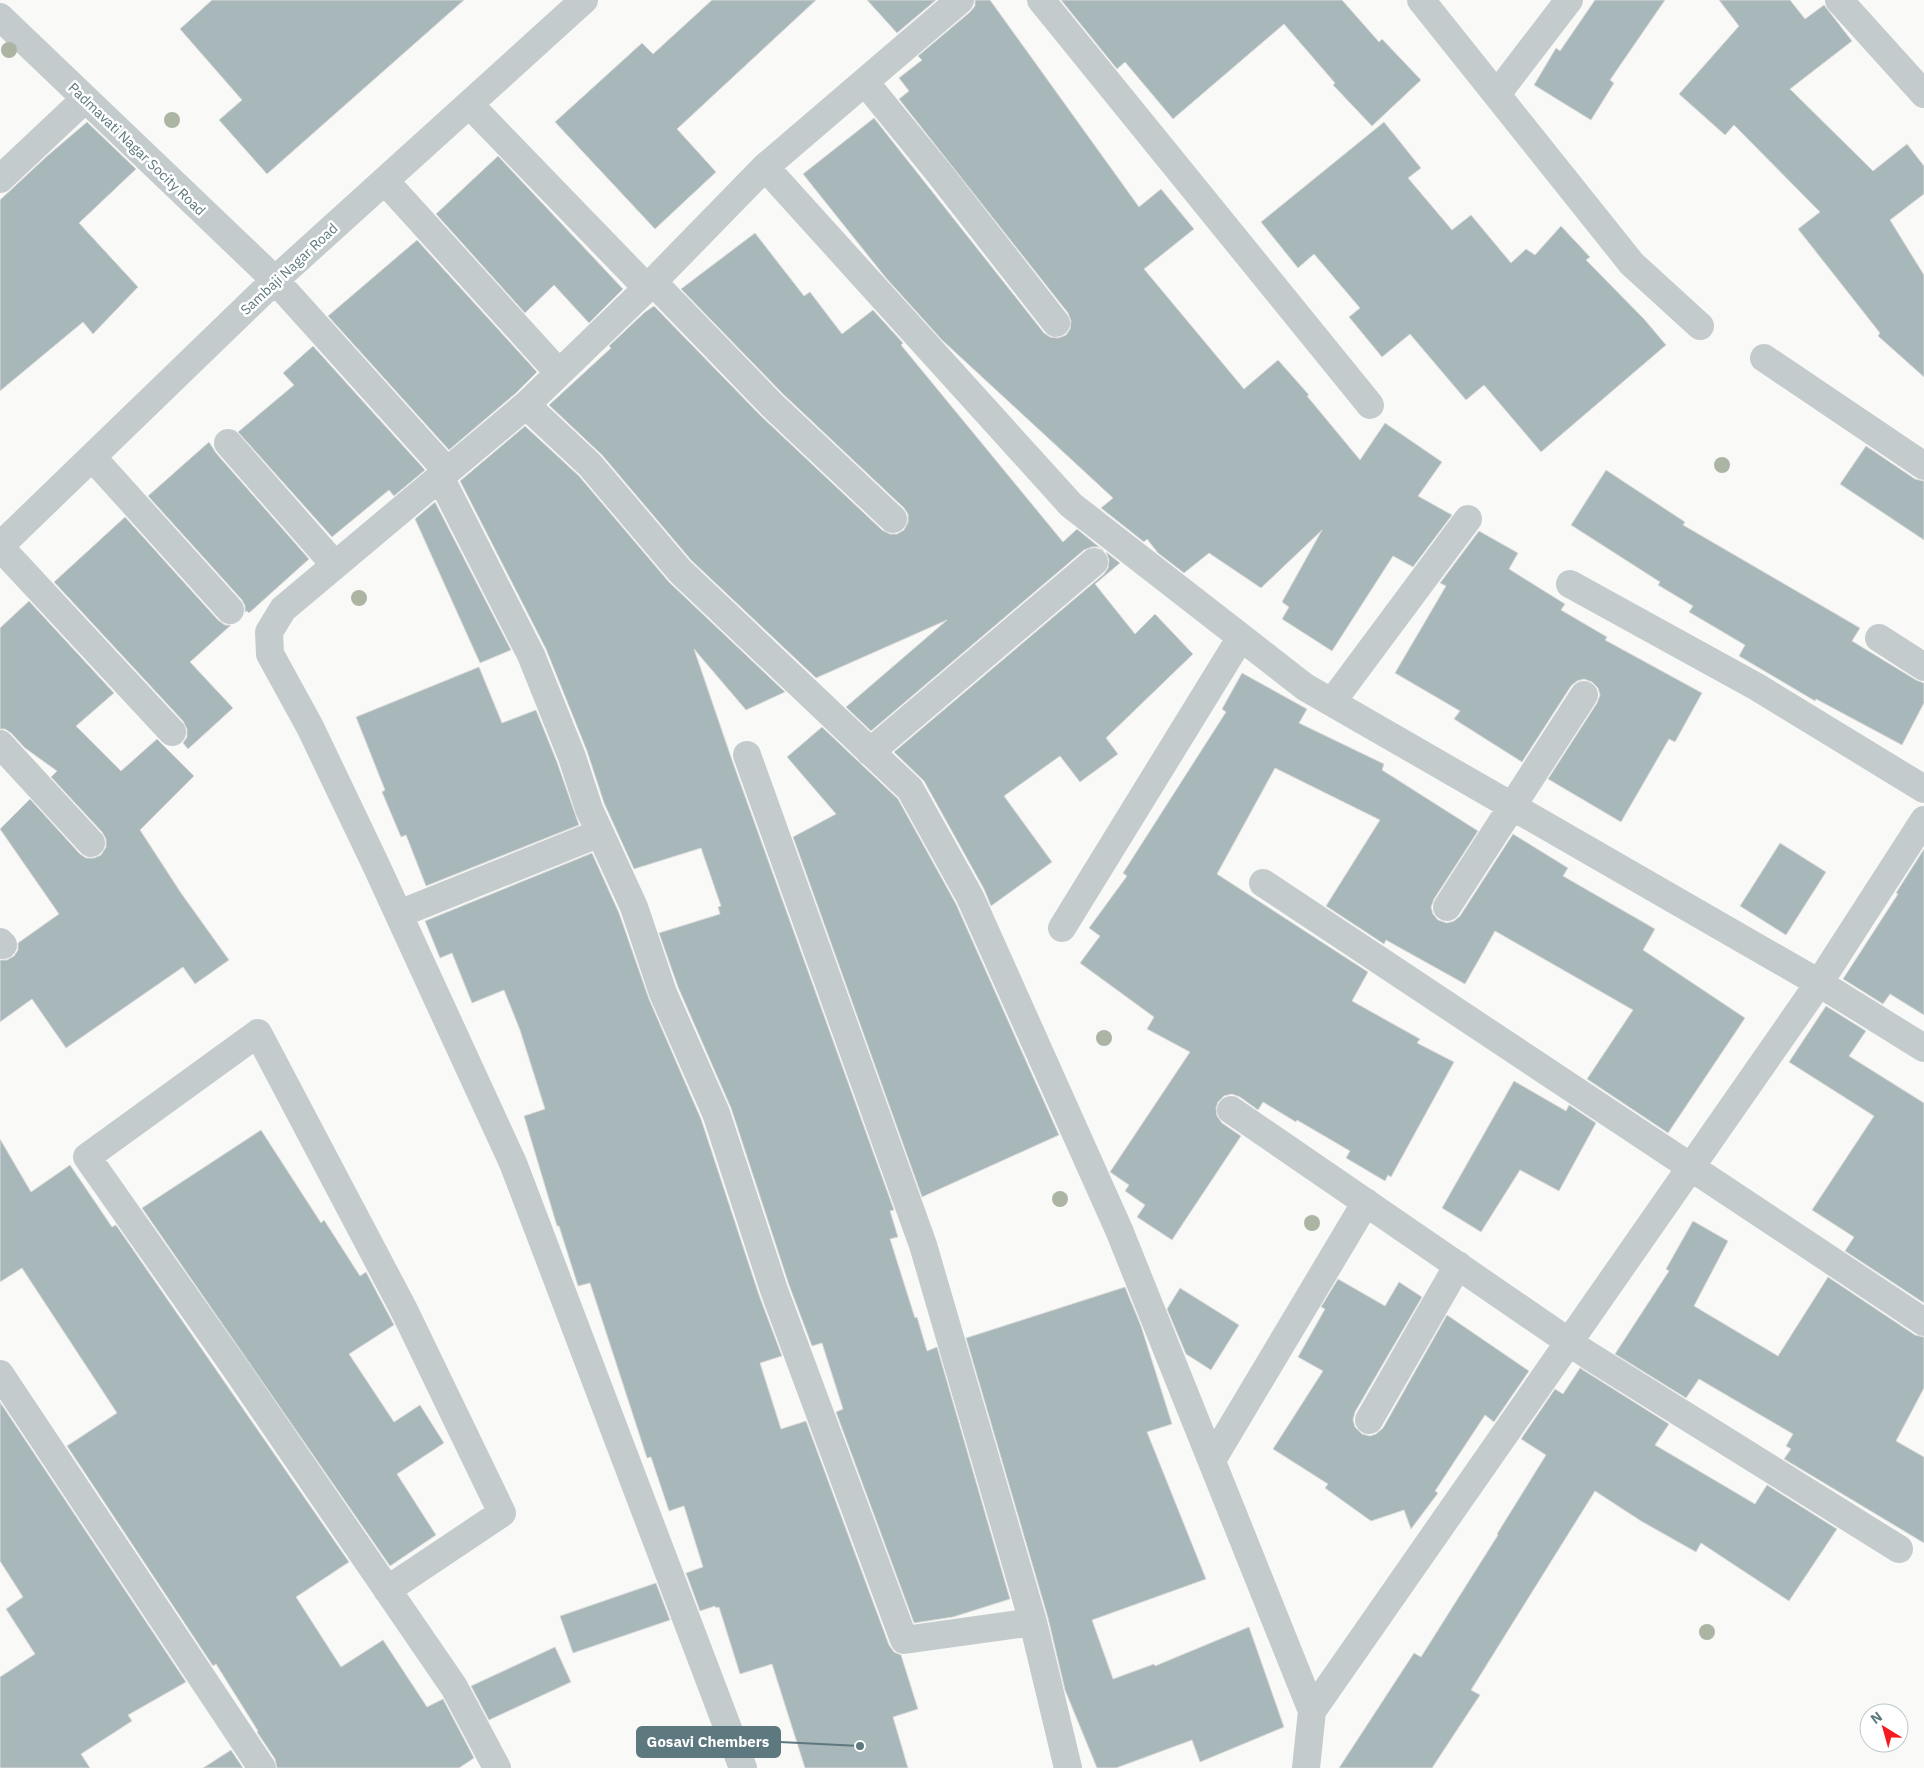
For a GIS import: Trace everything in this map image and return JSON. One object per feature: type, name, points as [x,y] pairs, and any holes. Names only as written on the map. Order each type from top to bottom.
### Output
[{"type":"street","name":"Sambaji Nagar Road","points":[[0,546],[275,280],[584,0]]},
{"type":"street","points":[[743,1768],[513,1163],[399,914],[310,727],[270,654],[270,632],[283,609],[526,405],[650,285],[765,167],[960,0]]},
{"type":"street","points":[[1041,0],[1370,405]]},
{"type":"street","points":[[1421,0],[1632,264],[1700,326]]},
{"type":"street","points":[[1497,94],[1569,0]]},
{"type":"street","points":[[1839,0],[1924,94]]},
{"type":"street","name":"Padmavati Nagar Socity Road","points":[[0,17],[275,280],[444,474],[531,655],[572,757],[589,809],[634,907],[663,993],[716,1113],[774,1290],[904,1640],[1033,1622]]},
{"type":"street","points":[[864,82],[940,173],[1056,323]]},
{"type":"street","points":[[0,179],[85,99]]},
{"type":"street","points":[[470,105],[772,406],[893,518]]},
{"type":"street","points":[[765,167],[1071,505],[1305,687],[1819,983],[1924,1048]]},
{"type":"street","points":[[384,181],[559,373]]},
{"type":"street","points":[[1764,358],[1924,466]]},
{"type":"street","points":[[526,405],[590,465],[680,571],[910,789],[970,897],[1119,1230],[1312,1711],[1306,1768]]},
{"type":"street","points":[[228,443],[336,565]]},
{"type":"street","points":[[92,457],[230,610]]},
{"type":"street","points":[[1332,702],[1468,518]]},
{"type":"street","points":[[0,546],[172,732]]},
{"type":"street","points":[[870,752],[1094,562]]},
{"type":"street","points":[[1570,584],[1757,687],[1924,789]]},
{"type":"street","points":[[1062,928],[1241,637]]},
{"type":"street","points":[[1879,638],[1924,667]]},
{"type":"street","points":[[1447,907],[1584,694]]},
{"type":"street","points":[[0,744],[91,842]]},
{"type":"street","points":[[746,755],[923,1245],[1033,1622],[1068,1768]]},
{"type":"street","points":[[1312,1711],[1819,983],[1924,820]]},
{"type":"street","points":[[399,914],[600,832]]},
{"type":"street","points":[[1263,883],[1924,1322]]},
{"type":"street","points":[[387,1590],[502,1514],[404,1310],[258,1033],[86,1157],[236,1368],[387,1590],[454,1687],[497,1768]]},
{"type":"street","points":[[1231,1110],[1597,1361],[1899,1548]]},
{"type":"street","points":[[1212,1460],[1366,1202]]},
{"type":"street","points":[[1369,1420],[1458,1265]]},
{"type":"street","points":[[0,1374],[262,1768]]},
{"type":"building","points":[[212,0],[464,0],[267,174],[219,120],[242,100],[180,29]]},
{"type":"building","points":[[712,0],[816,0],[677,129],[716,172],[655,229],[555,122],[642,43],[653,54]]},
{"type":"building","points":[[867,0],[936,0],[897,33]]},
{"type":"building","points":[[975,0],[990,0],[1139,207],[1161,189],[1194,229],[1144,269],[1244,389],[1278,360],[1309,395],[1307,396],[1360,460],[1385,423],[1442,462],[1418,496],[1452,515],[1413,567],[1393,556],[1332,651],[1282,619],[1289,607],[1282,602],[1322,530],[1261,588],[1209,553],[1184,573],[1158,553],[1147,539],[1144,542],[1101,508],[1113,498],[942,340],[886,278],[803,174],[874,118],[1044,333],[1050,337],[1058,338],[1066,335],[1070,329],[1071,321],[1068,313],[899,99],[909,91],[899,78],[922,60],[918,56],[970,12],[975,6]]},
{"type":"building","points":[[1061,0],[1342,0],[1379,42],[1382,39],[1421,80],[1372,126],[1333,85],[1335,83],[1284,24],[1173,119],[1125,62],[1117,69]]},
{"type":"building","points":[[1595,0],[1665,0],[1610,80],[1614,83],[1591,120],[1534,85],[1556,48],[1560,51]]},
{"type":"building","points":[[1719,0],[1790,0],[1805,19],[1824,5],[1852,41],[1790,89],[1873,171],[1907,144],[1924,166],[1924,194],[1890,220],[1924,275],[1924,377],[1878,336],[1880,333],[1798,229],[1820,212],[1734,125],[1725,135],[1679,94],[1739,26]]},
{"type":"building","points":[[87,122],[136,169],[79,223],[138,287],[93,334],[83,322],[0,391],[0,200]]},
{"type":"building","points":[[1384,122],[1421,168],[1408,178],[1452,230],[1471,215],[1511,263],[1526,249],[1535,255],[1561,226],[1590,257],[1586,260],[1644,319],[1666,345],[1541,452],[1484,385],[1466,400],[1410,334],[1382,357],[1349,317],[1360,308],[1314,254],[1298,268],[1261,222]]},
{"type":"building","points":[[498,156],[623,289],[589,323],[554,285],[525,313],[436,214]]},
{"type":"building","points":[[755,233],[804,296],[810,292],[842,334],[873,310],[903,343],[901,345],[1063,542],[1077,529],[1104,551],[1099,547],[1084,550],[871,731],[846,707],[947,620],[816,678],[691,560],[602,455],[549,405],[611,348],[609,346],[645,312],[654,306],[761,416],[882,530],[890,534],[897,534],[904,530],[908,522],[908,514],[904,508],[783,394],[681,289]]},
{"type":"building","points":[[417,240],[537,372],[516,393],[449,450],[328,316]]},
{"type":"building","points":[[313,346],[425,470],[394,496],[389,490],[332,537],[238,432],[294,385],[283,373]]},
{"type":"building","points":[[525,426],[579,476],[669,582],[785,692],[746,710],[694,649],[894,1210],[890,1211],[898,1237],[890,1239],[927,1351],[937,1347],[1010,1599],[953,1617],[914,1623],[836,1412],[843,1409],[822,1343],[812,1346],[789,1285],[731,1108],[678,987],[659,933],[720,914],[718,907],[721,906],[701,848],[634,869],[604,803],[587,751],[546,649],[460,481]]},
{"type":"building","points":[[209,442],[216,453],[309,559],[249,613],[245,612],[242,600],[148,496]]},
{"type":"building","points":[[1866,446],[1915,479],[1924,481],[1924,540],[1840,484]]},
{"type":"building","points":[[1606,470],[1685,522],[1683,525],[1860,628],[1852,641],[1924,683],[1924,703],[1902,745],[1816,699],[1815,701],[1739,656],[1745,645],[1689,612],[1693,606],[1658,585],[1660,582],[1571,525]]},
{"type":"building","points":[[435,502],[511,650],[480,663],[415,519]]},
{"type":"building","points":[[125,517],[218,620],[225,625],[231,625],[190,662],[233,708],[188,749],[183,743],[187,737],[187,729],[183,721],[54,582]]},
{"type":"building","points":[[1479,531],[1518,553],[1509,569],[1565,604],[1561,610],[1607,637],[1605,640],[1702,693],[1675,742],[1669,739],[1621,822],[1548,779],[1597,703],[1600,695],[1598,688],[1592,682],[1584,679],[1577,681],[1571,686],[1522,762],[1454,719],[1460,711],[1395,673],[1446,586],[1440,583]]},
{"type":"building","points":[[1106,552],[1120,563],[1095,584],[1135,634],[1155,614],[1193,654],[1106,738],[1118,754],[1080,782],[1060,756],[1004,796],[1052,862],[991,906],[984,889],[924,781],[894,752],[1104,574],[1108,568],[1109,560]]},
{"type":"building","points":[[29,601],[114,693],[76,726],[121,771],[157,739],[194,776],[140,830],[181,893],[229,960],[195,984],[183,967],[66,1048],[32,999],[0,1022],[0,960],[7,960],[14,956],[18,950],[18,943],[59,914],[0,829],[30,799],[80,854],[86,858],[94,858],[101,855],[106,847],[106,839],[102,832],[51,777],[57,771],[25,748],[11,733],[5,729],[0,729],[0,628]]},
{"type":"building","points":[[479,667],[502,723],[536,710],[579,825],[426,886],[406,835],[401,837],[382,792],[385,790],[356,717]]},
{"type":"building","points":[[1242,673],[1307,709],[1299,723],[1384,764],[1382,770],[1478,831],[1434,899],[1431,907],[1433,914],[1438,920],[1447,923],[1454,921],[1460,916],[1513,834],[1568,868],[1563,876],[1655,929],[1643,950],[1745,1018],[1668,1133],[1587,1079],[1633,1010],[1495,931],[1465,984],[1386,940],[1384,944],[1326,906],[1380,820],[1275,768],[1217,874],[1368,972],[1352,1001],[1420,1039],[1417,1043],[1454,1062],[1391,1177],[1388,1175],[1385,1181],[1346,1158],[1350,1151],[1297,1120],[1296,1122],[1263,1102],[1258,1110],[1240,1097],[1232,1094],[1224,1096],[1218,1102],[1216,1108],[1217,1116],[1222,1123],[1241,1136],[1172,1240],[1137,1217],[1145,1205],[1125,1191],[1129,1185],[1110,1172],[1190,1052],[1147,1029],[1154,1017],[1080,963],[1100,936],[1089,928],[1127,876],[1123,873],[1226,712],[1222,709]]},
{"type":"building","points":[[822,727],[898,799],[956,904],[1059,1135],[922,1197],[793,837],[836,814],[787,757]]},
{"type":"building","points":[[1780,843],[1826,872],[1786,935],[1740,906]]},
{"type":"building","points":[[1924,849],[1924,1015],[1890,994],[1883,1004],[1843,979],[1898,894],[1896,893]]},
{"type":"building","points":[[592,853],[619,913],[649,999],[701,1119],[759,1295],[782,1356],[760,1363],[781,1429],[806,1421],[889,1645],[894,1652],[901,1655],[918,1709],[893,1717],[908,1768],[805,1768],[772,1664],[740,1674],[719,1607],[716,1608],[715,1606],[700,1611],[686,1573],[703,1567],[684,1506],[669,1511],[651,1457],[647,1458],[590,1283],[578,1286],[559,1226],[557,1226],[524,1116],[545,1109],[520,1030],[504,990],[472,1003],[452,953],[440,958],[425,921]]},
{"type":"building","points":[[1826,1006],[1866,1031],[1849,1056],[1924,1103],[1924,1303],[1845,1251],[1854,1237],[1812,1210],[1874,1116],[1789,1062]]},
{"type":"building","points":[[1514,1081],[1566,1111],[1569,1105],[1596,1123],[1559,1191],[1520,1170],[1481,1232],[1442,1208]]},
{"type":"building","points":[[261,1130],[321,1223],[324,1220],[360,1276],[366,1272],[394,1325],[349,1354],[394,1422],[420,1405],[444,1443],[397,1474],[436,1535],[390,1566],[142,1208]]},
{"type":"building","points":[[0,1139],[31,1192],[70,1165],[112,1227],[116,1225],[349,1562],[296,1597],[341,1667],[383,1640],[427,1707],[443,1699],[474,1758],[459,1768],[277,1768],[275,1759],[216,1664],[213,1666],[67,1446],[117,1413],[22,1268],[0,1282]]},
{"type":"building","points":[[1693,1221],[1728,1241],[1694,1306],[1778,1356],[1828,1277],[1915,1335],[1924,1337],[1924,1388],[1896,1441],[1924,1457],[1924,1543],[1784,1459],[1791,1449],[1786,1446],[1793,1434],[1699,1379],[1686,1398],[1615,1354],[1669,1271],[1666,1269]]},
{"type":"building","points":[[1338,1279],[1385,1306],[1399,1282],[1422,1297],[1355,1412],[1353,1420],[1355,1427],[1362,1434],[1370,1436],[1383,1428],[1447,1315],[1529,1371],[1494,1422],[1485,1415],[1435,1491],[1438,1493],[1411,1529],[1404,1510],[1371,1521],[1325,1488],[1328,1484],[1273,1449],[1323,1371],[1298,1357],[1325,1309],[1321,1307]]},
{"type":"building","points":[[1125,1287],[1141,1326],[1172,1424],[1147,1432],[1206,1579],[1092,1620],[1113,1679],[1154,1664],[1155,1666],[1249,1627],[1284,1727],[1200,1762],[1192,1740],[1116,1768],[1097,1768],[1065,1690],[1048,1618],[966,1338]]},
{"type":"building","points":[[1180,1288],[1239,1325],[1211,1370],[1186,1354],[1167,1309]]},
{"type":"building","points":[[1580,1368],[1669,1424],[1655,1445],[1755,1504],[1767,1485],[1837,1529],[1789,1601],[1701,1543],[1696,1552],[1641,1521],[1595,1491],[1471,1690],[1480,1695],[1432,1768],[1339,1768],[1414,1653],[1421,1657],[1498,1535],[1546,1455],[1521,1439],[1555,1389],[1563,1394]]},
{"type":"building","points":[[0,1402],[186,1682],[128,1715],[132,1721],[81,1754],[90,1768],[0,1768],[0,1677],[35,1654],[6,1609],[23,1597],[0,1561]]},
{"type":"building","points":[[656,1583],[670,1620],[573,1653],[560,1616]]},
{"type":"building","points":[[555,1647],[571,1682],[489,1720],[471,1686]]},
{"type":"building","points":[[231,1750],[243,1768],[203,1768]]},
{"type":"place","name":"Gosavi Chembers","points":[[860,1746]]}]
